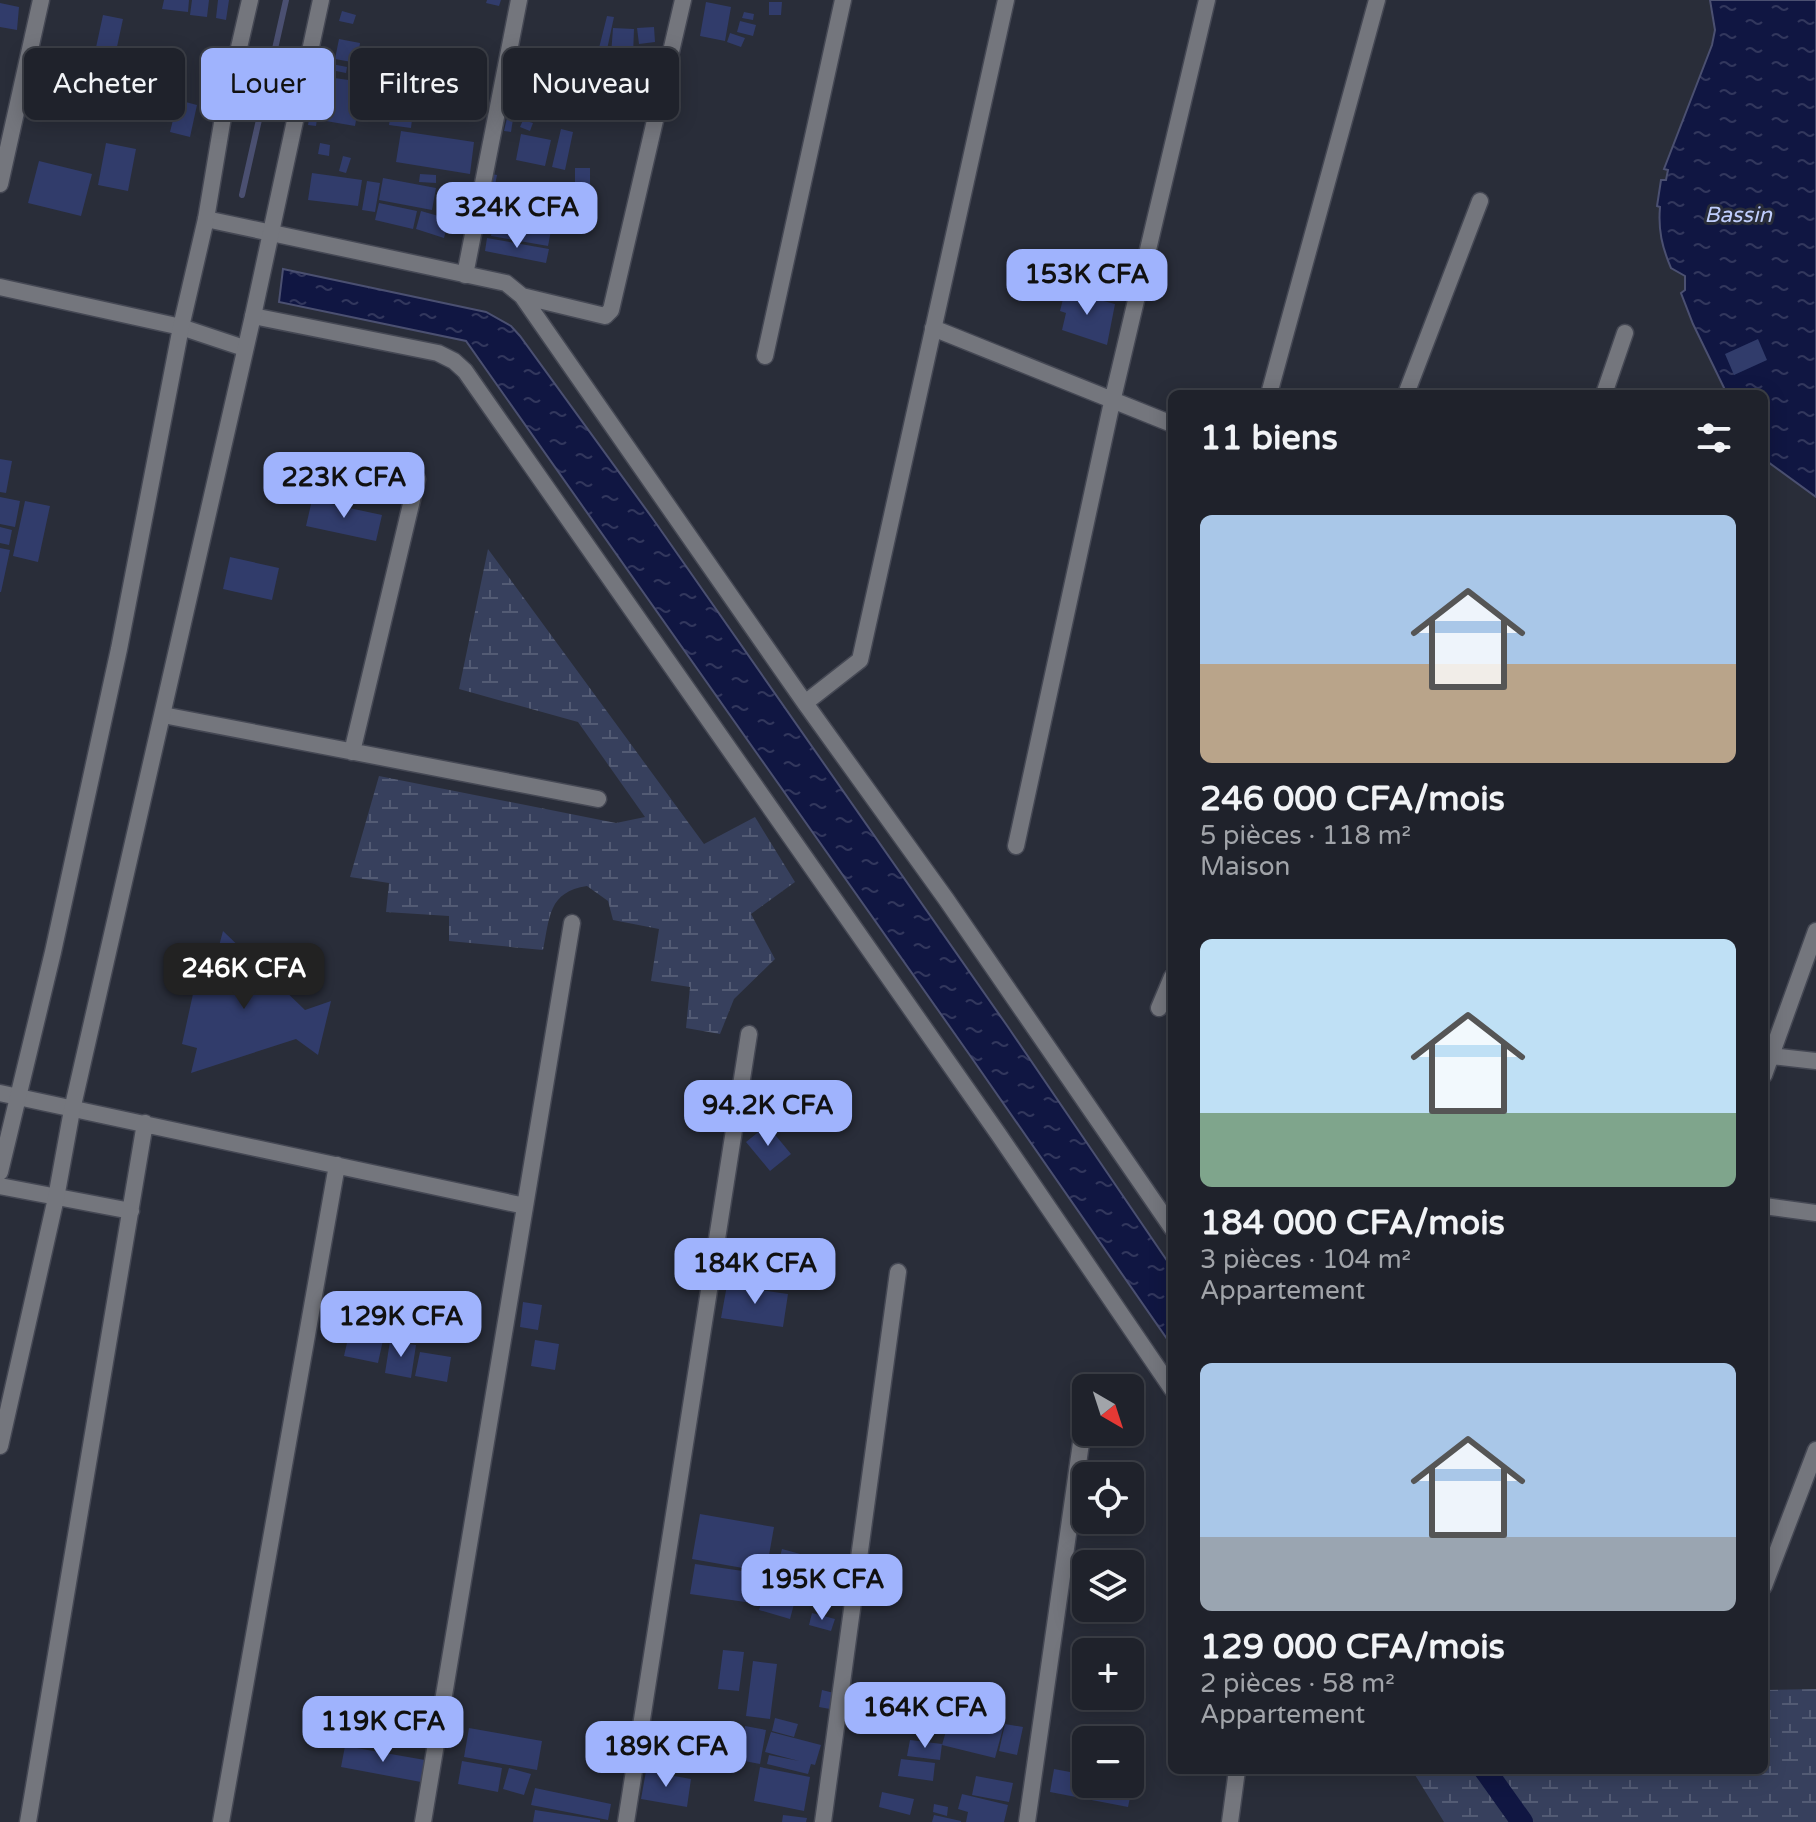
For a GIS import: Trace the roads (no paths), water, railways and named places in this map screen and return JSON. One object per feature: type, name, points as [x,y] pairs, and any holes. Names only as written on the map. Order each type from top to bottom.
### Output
[{"type":"street","points":[[0,184],[41,0]]},
{"type":"street","points":[[0,1172],[8,1095],[53,952],[116,664],[181,327],[206,219],[223,117],[250,0]]},
{"type":"street","points":[[0,1446],[56,1198],[72,1110],[253,316],[321,0]]},
{"type":"street","points":[[465,275],[519,0]]},
{"type":"street","points":[[522,296],[605,316],[611,310],[683,0]]},
{"type":"street","points":[[765,356],[843,0]]},
{"type":"street","points":[[805,703],[860,660],[1006,0]]},
{"type":"street","points":[[1016,846],[1112,402],[1207,0]]},
{"type":"street","points":[[1270,390],[1377,0]]},
{"type":"street","points":[[1408,390],[1480,201]]},
{"type":"street","points":[[206,219],[506,283],[522,296],[805,703],[946,899],[1168,1222]]},
{"type":"street","points":[[0,287],[181,327],[244,348]]},
{"type":"street","points":[[253,316],[438,353],[465,371],[999,1135],[1168,1383]]},
{"type":"street","points":[[933,328],[1168,423]]},
{"type":"street","points":[[1605,390],[1625,333]]},
{"type":"street","points":[[352,752],[417,479]]},
{"type":"street","points":[[163,715],[598,799]]},
{"type":"street","points":[[423,1822],[572,923]]},
{"type":"street","points":[[1768,1064],[1816,931]]},
{"type":"street","points":[[1159,1008],[1168,987]]},
{"type":"street","points":[[626,1822],[749,1034]]},
{"type":"street","points":[[1771,1056],[1816,1061]]},
{"type":"street","points":[[8,1095],[525,1206]]},
{"type":"street","points":[[28,1822],[145,1123]]},
{"type":"street","points":[[221,1822],[337,1165]]},
{"type":"street","points":[[0,1186],[131,1211]]},
{"type":"street","points":[[1768,1207],[1816,1213]]},
{"type":"street","points":[[823,1822],[898,1272]]},
{"type":"street","points":[[1027,1822],[1081,1446]]},
{"type":"street","points":[[1768,1576],[1816,1450]]},
{"type":"street","points":[[1230,1822],[1236,1774]]},
{"type":"water","name":"Bassin","points":[[1710,0],[1816,0],[1816,497],[1768,462],[1768,390],[1725,390],[1681,293],[1685,290],[1685,276],[1671,268],[1661,238],[1660,207],[1657,206],[1661,180],[1666,180],[1668,170],[1664,169],[1715,30]]},
{"type":"water","points":[[283,269],[486,312],[511,326],[520,336],[653,519],[1008,1027],[1168,1262],[1168,1340],[466,341],[279,302]]},
{"type":"waterway","points":[[242,195],[286,0]]},
{"type":"waterway","points":[[1488,1774],[1522,1822]]}]
